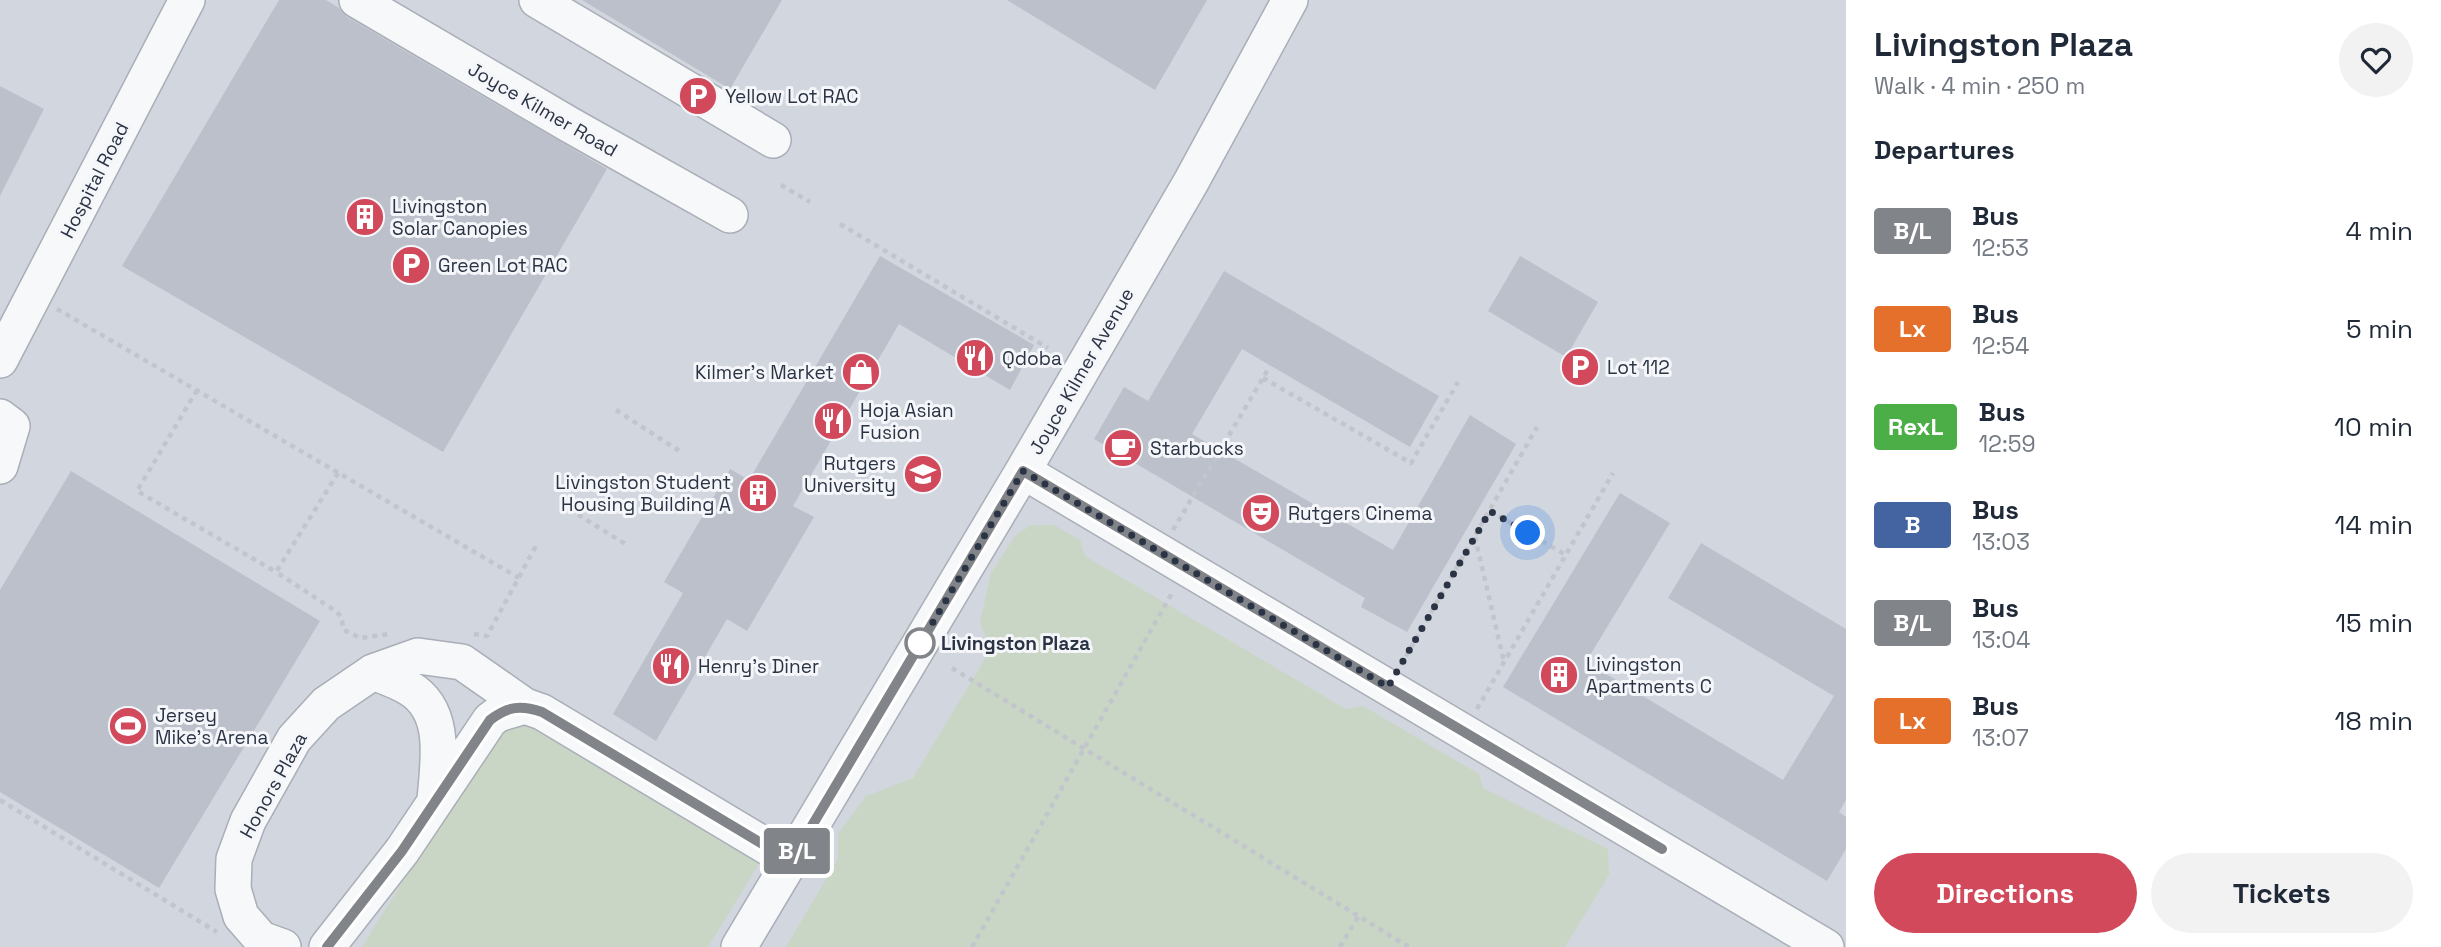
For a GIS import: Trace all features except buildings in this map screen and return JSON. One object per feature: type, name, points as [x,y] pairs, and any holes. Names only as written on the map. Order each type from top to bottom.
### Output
[{"type":"street","name":"Hospital Road","points":[[0,360],[187,0]]},
{"type":"street","name":"Joyce Kilmer Road","points":[[358,0],[570,125],[730,215]]},
{"type":"street","points":[[537,0],[774,140]]},
{"type":"street","name":"Joyce Kilmer Avenue","points":[[1290,0],[1207,153],[1023,471],[1826,947]]},
{"type":"street","points":[[0,417],[12,426],[0,466]]},
{"type":"street","points":[[739,947],[1023,471]]},
{"type":"street","name":"Honors Plaza","points":[[283,947],[261,939],[240,916],[233,889],[234,859],[248,821],[294,739],[326,704],[373,672],[418,656],[462,662],[525,706],[542,712],[791,861]]},
{"type":"street","points":[[373,672],[410,688],[427,706],[437,729],[439,749],[434,803]]},
{"type":"street","points":[[327,947],[402,851],[490,720],[498,714],[525,706]]},
{"type":"path","points":[[781,185],[810,202]]},
{"type":"path","points":[[840,224],[1048,348]]},
{"type":"path","points":[[48,304],[519,578]]},
{"type":"path","points":[[972,947],[1084,749],[1270,366]]},
{"type":"path","points":[[1263,378],[1411,463],[1458,382]]},
{"type":"path","points":[[197,390],[137,491],[276,572],[334,610],[341,616],[344,630],[360,638],[396,633]]},
{"type":"path","points":[[616,410],[681,452]]},
{"type":"path","points":[[1388,687],[1537,427]]},
{"type":"path","points":[[276,572],[338,473]]},
{"type":"path","points":[[1463,732],[1613,473]]},
{"type":"path","points":[[561,504],[627,545]]},
{"type":"path","points":[[1490,511],[1566,555]]},
{"type":"path","points":[[1475,537],[1504,662]]},
{"type":"path","points":[[474,634],[487,636],[537,544]]},
{"type":"path","points":[[952,668],[1409,947]]},
{"type":"path","points":[[0,800],[218,933]]},
{"type":"path","points":[[1340,947],[1358,916]]},
{"type":"shaded area","name":"Rutgers University","points":[[0,0],[1846,0],[1846,947],[0,947]]},
{"type":"green space","points":[[1031,525],[1054,525],[1080,540],[1085,556],[1346,709],[1363,706],[1479,774],[1483,788],[1608,849],[1609,875],[1565,947],[786,947],[838,859],[838,834],[866,796],[913,778],[991,649],[980,623],[991,573],[1015,536]]},
{"type":"green space","points":[[527,725],[759,864],[708,947],[362,947],[495,734],[508,727]]},
{"type":"bus line","name":"B/L","points":[[327,947],[402,851],[490,720],[508,710],[525,706],[542,712],[791,861],[1023,471],[1662,849]]},
{"type":"place","name":"Yellow Lot RAC","points":[[698,96]]},
{"type":"place","name":"Livingston Solar Canopies","points":[[365,217]]},
{"type":"place","name":"Green Lot RAC","points":[[411,265]]},
{"type":"place","name":"Qdoba","points":[[975,358]]},
{"type":"place","name":"Lot 112","points":[[1580,367]]},
{"type":"place","name":"Kilmer's Market","points":[[861,372]]},
{"type":"place","name":"Hoja Asian Fusion","points":[[833,421]]},
{"type":"place","name":"Starbucks","points":[[1123,448]]},
{"type":"place","name":"Rutgers University","points":[[923,474]]},
{"type":"place","name":"Livingston Student Housing Building A","points":[[758,493]]},
{"type":"place","name":"Rutgers Cinema","points":[[1261,513]]},
{"type":"place","name":"Livingston Plaza","points":[[920,643]]},
{"type":"place","name":"Henry's Diner","points":[[671,666]]},
{"type":"place","name":"Livingston Apartments C","points":[[1559,675]]},
{"type":"place","name":"Jersey Mike's Arena","points":[[128,726]]},
{"type":"route","points":[[920,643],[917,649],[1023,471],[1388,687],[1490,511],[1528,533]]}]
